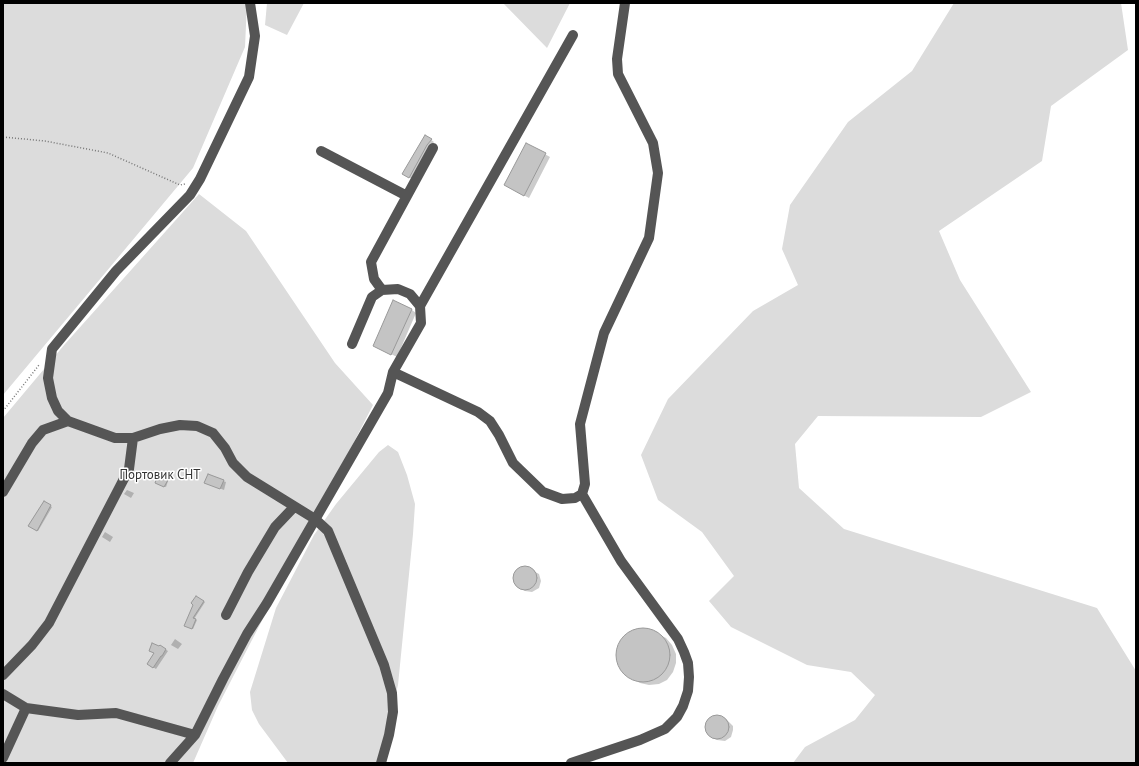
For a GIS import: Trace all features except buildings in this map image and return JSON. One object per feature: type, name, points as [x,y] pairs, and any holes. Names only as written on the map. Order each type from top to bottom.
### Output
[{"type":"street","points":[[250,3],[255,36],[249,77],[200,179],[190,195],[116,270],[52,349],[48,378],[52,398],[58,411],[68,421],[115,438],[133,438],[160,429],[180,425],[197,426],[212,433],[225,448],[233,463],[247,477],[315,519],[328,531],[386,672],[392,693],[393,712],[389,735],[381,763]]},
{"type":"street","points":[[393,372],[478,412],[490,421],[513,463],[542,492],[562,499],[575,498],[582,494],[585,484],[580,424],[604,333],[649,238],[658,173],[653,143],[618,74],[617,59],[625,3]]},
{"type":"street","points":[[170,763],[195,736],[247,634],[267,604],[388,393],[393,372],[421,323],[420,306],[573,36]]},
{"type":"street","points":[[382,290],[374,279],[371,262],[433,148]]},
{"type":"street","points":[[321,151],[407,196]]},
{"type":"street","points":[[352,344],[372,297],[382,290],[398,289],[410,294],[420,306]]},
{"type":"street","points":[[3,492],[32,443],[43,430],[68,421]]},
{"type":"street","points":[[3,675],[32,645],[49,623],[129,469],[133,438]]},
{"type":"street","points":[[571,763],[640,740],[665,729],[677,717],[683,706],[688,691],[689,677],[688,663],[678,639],[621,561],[582,494]]},
{"type":"street","points":[[226,615],[248,572],[275,528],[294,506]]},
{"type":"street","points":[[3,694],[26,708],[78,715],[116,713],[195,736]]},
{"type":"street","points":[[3,758],[26,708]]},
{"type":"path","points":[[3,137],[45,141],[108,153],[180,185],[200,179]]},
{"type":"path","points":[[3,410],[39,365]]},
{"type":"green space","points":[[3,3],[247,3],[245,47],[193,168],[3,395]]},
{"type":"green space","points":[[267,3],[304,3],[287,35],[265,25]]},
{"type":"green space","points":[[503,3],[570,3],[547,48]]},
{"type":"green space","points":[[954,3],[1121,3],[1128,50],[1051,106],[1042,161],[939,231],[960,280],[1031,392],[981,417],[818,416],[795,444],[799,488],[844,529],[1097,608],[1136,671],[1136,763],[793,763],[805,747],[855,720],[875,695],[851,672],[807,665],[731,627],[709,601],[734,576],[702,532],[658,500],[641,455],[668,399],[753,311],[798,285],[782,249],[790,205],[848,122],[912,71]]},
{"type":"green space","name":"Портовик СНТ","points":[[199,194],[246,231],[335,363],[373,405],[218,706],[193,763],[3,763],[3,418],[65,344]]},
{"type":"green space","points":[[388,445],[398,452],[407,475],[415,504],[398,685],[379,763],[288,763],[259,724],[252,710],[250,692],[276,608],[314,535],[336,504],[379,452]]}]
